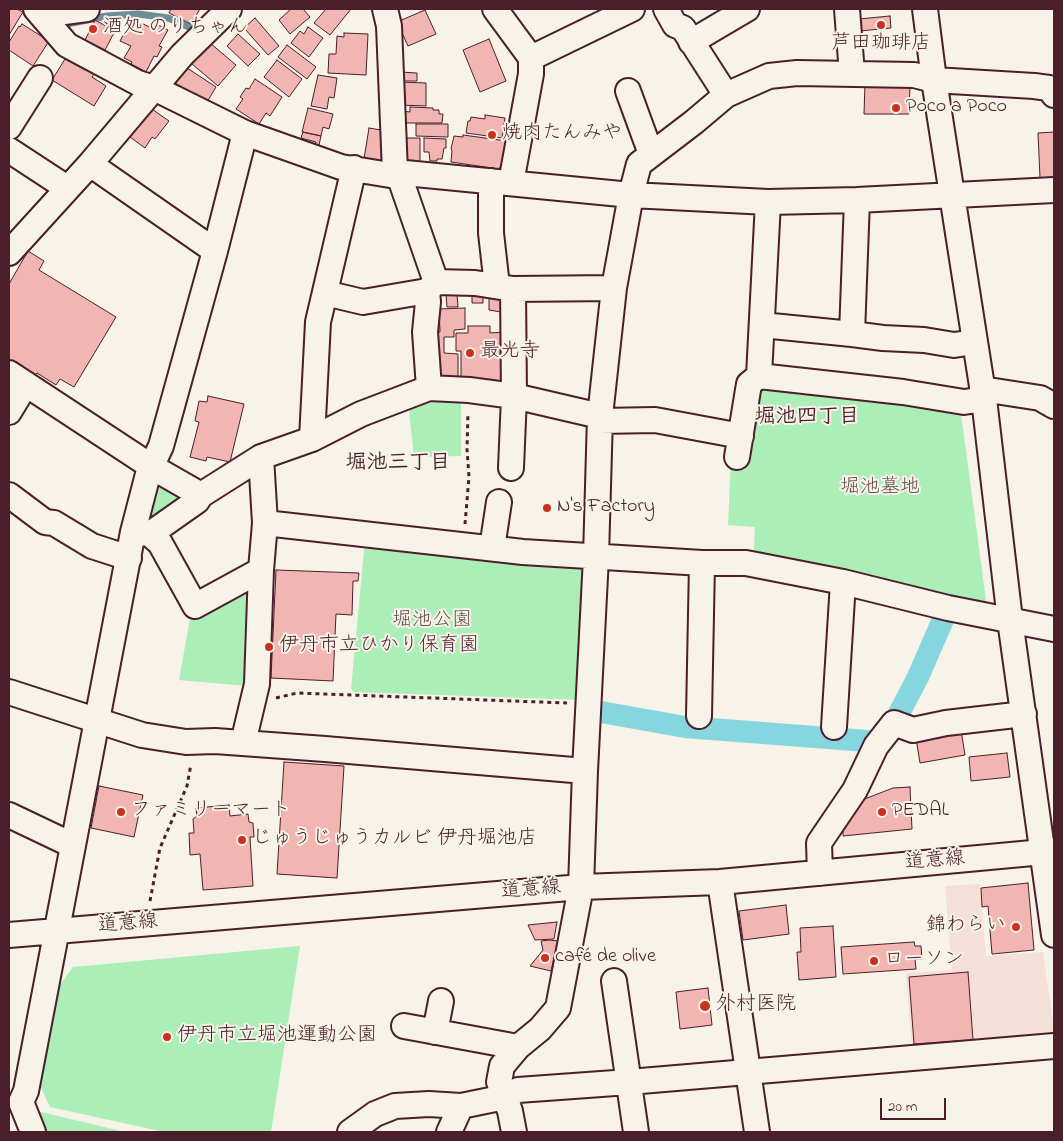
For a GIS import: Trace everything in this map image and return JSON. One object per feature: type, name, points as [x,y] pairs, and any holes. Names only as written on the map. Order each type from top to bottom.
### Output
[{"type":"street","points":[[38,12],[87,9]]},
{"type":"street","points":[[9,253],[90,164],[182,55],[229,9]]},
{"type":"street","points":[[385,9],[389,26],[395,172],[401,181],[431,286],[425,332],[429,388]]},
{"type":"street","points":[[495,9],[531,58],[531,74],[501,182],[491,233],[505,288],[514,396],[511,468]]},
{"type":"street","points":[[531,58],[632,9]]},
{"type":"street","points":[[666,9],[675,25],[682,28],[726,95]]},
{"type":"street","points":[[691,42],[747,9]]},
{"type":"street","points":[[847,9],[852,74]]},
{"type":"street","points":[[925,9],[934,80],[983,394],[1010,620],[1048,851],[1054,935]]},
{"type":"street","points":[[38,12],[67,45],[138,83],[154,88],[246,133],[341,167],[390,175],[395,172],[631,195],[768,202],[857,200],[1054,190]]},
{"type":"street","points":[[514,1132],[510,1111],[499,1082],[502,1066],[518,1047],[540,1029],[558,1008],[581,886],[596,557],[600,418],[614,288],[631,195],[639,164],[726,95],[769,76],[796,73],[914,76],[934,80],[1049,88],[1054,96]]},
{"type":"street","points":[[9,127],[40,78]]},
{"type":"street","points":[[628,91],[651,154]]},
{"type":"street","points":[[33,1132],[21,1102],[26,1091],[55,931],[129,558],[142,533],[148,474],[162,446],[246,133]]},
{"type":"street","points":[[9,150],[67,188]]},
{"type":"street","points":[[90,164],[215,251]]},
{"type":"street","points":[[312,439],[318,322],[354,168]]},
{"type":"street","points":[[852,334],[857,200]]},
{"type":"street","points":[[760,376],[768,202]]},
{"type":"street","points":[[325,293],[363,302],[431,286],[475,283],[505,288],[614,288]]},
{"type":"street","points":[[762,325],[883,338],[924,340],[954,345],[974,342]]},
{"type":"street","points":[[142,533],[197,501],[201,495],[261,457],[312,439],[361,414],[429,388],[469,390],[514,396],[600,418],[655,420],[739,447],[749,384],[760,376],[903,392],[964,402],[983,394],[1040,398],[1054,406]]},
{"type":"street","points":[[9,412],[17,378],[152,467],[201,495]]},
{"type":"street","points":[[243,743],[257,684],[261,570],[265,523],[261,457]]},
{"type":"street","points":[[9,495],[45,522],[54,523],[92,546],[129,558]]},
{"type":"street","points":[[492,548],[499,502]]},
{"type":"street","points":[[265,523],[492,548],[596,557],[702,563],[746,563],[843,582],[948,608],[1054,629]]},
{"type":"street","points":[[142,533],[160,544],[195,606],[261,570]]},
{"type":"street","points":[[699,716],[702,563]]},
{"type":"street","points":[[834,726],[843,582]]},
{"type":"street","points":[[9,692],[142,735],[186,742],[325,748],[585,771]]},
{"type":"street","points":[[820,873],[818,843],[855,790],[876,746],[894,723],[913,730],[946,722],[1024,714]]},
{"type":"street","points":[[9,815],[72,845]]},
{"type":"street","name":"道意線","points":[[9,935],[581,886],[720,882],[1048,851]]},
{"type":"street","points":[[720,882],[757,1132]]},
{"type":"street","points":[[614,981],[636,1132]]},
{"type":"street","points":[[435,1032],[441,1001]]},
{"type":"street","points":[[404,1026],[518,1047]]},
{"type":"street","points":[[350,1132],[375,1114],[395,1106],[429,1104],[461,1106],[505,1097],[518,1090],[1054,1046]]},
{"type":"street","points":[[449,1132],[461,1106]]},
{"type":"path","points":[[463,544],[469,477],[467,449],[469,390]]},
{"type":"path","points":[[251,711],[276,698],[297,693],[589,704]]},
{"type":"path","points":[[146,923],[160,848],[187,786],[196,741]]},
{"type":"shaded area","points":[[980,884],[986,956],[1043,952],[1054,1029],[1048,1037],[912,1048],[906,973],[952,970],[945,886]]},
{"type":"green space","name":"堀池墓地","points":[[756,385],[960,406],[986,600],[976,607],[754,551],[755,527],[728,525],[731,459]]},
{"type":"green space","points":[[461,396],[461,456],[414,457],[408,401]]},
{"type":"green space","points":[[154,481],[188,496],[154,518],[145,514]]},
{"type":"green space","name":"堀池公園","points":[[365,541],[580,565],[588,571],[581,700],[354,692],[351,689]]},
{"type":"green space","points":[[249,583],[247,686],[179,680],[191,613]]},
{"type":"green space","name":"伊丹市立堀池運動公園","points":[[300,946],[271,1132],[164,1132],[50,1107],[40,1086],[58,988],[73,967]]},
{"type":"green space","points":[[33,1110],[125,1132],[41,1132]]},
{"type":"building","points":[[9,9],[17,9],[23,12],[9,35]]},
{"type":"building","points":[[171,9],[200,9],[191,24],[169,13]]},
{"type":"building","points":[[291,9],[303,9],[310,17],[290,34],[279,20]]},
{"type":"building","points":[[326,9],[351,9],[330,35],[314,23]]},
{"type":"building","points":[[425,10],[436,34],[408,46],[397,22]]},
{"type":"building","points":[[890,16],[891,28],[860,31],[859,19]]},
{"type":"building","points":[[132,18],[151,28],[154,23],[168,30],[159,46],[162,47],[157,57],[154,56],[146,72],[124,58],[131,46],[120,41]]},
{"type":"building","points":[[255,18],[279,46],[268,55],[244,28]]},
{"type":"building","points":[[95,20],[115,31],[105,50],[85,40]]},
{"type":"building","points":[[22,24],[49,41],[33,66],[9,50],[9,42]]},
{"type":"building","points":[[308,27],[323,38],[309,57],[291,43],[300,31],[304,34]]},
{"type":"building","points":[[344,33],[368,34],[366,75],[328,73],[329,54],[336,54],[337,36],[344,37]]},
{"type":"building","points":[[238,34],[260,54],[248,66],[227,46]]},
{"type":"building","points":[[489,39],[506,81],[480,92],[463,50]]},
{"type":"building","points":[[210,43],[236,65],[218,86],[192,64]]},
{"type":"building","points":[[287,45],[316,67],[307,79],[278,57]]},
{"type":"building","points":[[65,59],[85,70],[86,67],[95,73],[92,77],[106,86],[94,106],[52,80]]},
{"type":"building","points":[[277,60],[302,79],[289,97],[264,77]]},
{"type":"building","points":[[184,66],[216,87],[207,102],[173,82]]},
{"type":"building","points":[[400,72],[417,73],[417,81],[400,81]]},
{"type":"building","points":[[318,75],[337,78],[334,98],[329,97],[327,109],[311,106]]},
{"type":"building","points":[[255,79],[282,97],[270,116],[266,113],[259,124],[236,109],[243,99],[240,97],[246,88],[249,89]]},
{"type":"building","points":[[400,82],[426,83],[426,106],[399,105]]},
{"type":"building","points":[[865,84],[910,85],[909,114],[864,114]]},
{"type":"building","points":[[149,107],[169,121],[155,139],[152,137],[145,148],[130,137]]},
{"type":"building","points":[[410,107],[439,110],[439,114],[443,114],[442,123],[401,123],[402,111],[410,112]]},
{"type":"building","points":[[308,108],[333,114],[329,129],[323,127],[321,136],[302,132]]},
{"type":"building","points":[[485,115],[505,118],[502,138],[466,133],[468,121],[470,121],[471,117],[485,119]]},
{"type":"building","points":[[416,124],[448,124],[448,137],[416,136]]},
{"type":"building","points":[[369,128],[387,131],[383,162],[364,159]]},
{"type":"building","points":[[303,132],[321,136],[319,145],[315,144],[316,142],[301,138]]},
{"type":"building","points":[[1054,132],[1054,177],[1040,178],[1038,133]]},
{"type":"building","points":[[463,135],[507,141],[503,168],[451,162],[454,136],[463,137]]},
{"type":"building","points":[[402,138],[420,138],[420,163],[407,163],[407,154],[402,154]]},
{"type":"building","points":[[424,138],[446,139],[446,148],[444,148],[442,159],[430,161],[429,152],[424,152]]},
{"type":"building","points":[[28,251],[44,261],[39,270],[116,317],[74,387],[60,379],[56,385],[37,373],[32,379],[9,359],[9,284]]},
{"type":"building","points":[[472,291],[483,291],[483,303],[472,303]]},
{"type":"building","points":[[457,293],[458,307],[447,307],[446,294]]},
{"type":"building","points":[[489,295],[506,296],[502,331],[501,312],[489,310]]},
{"type":"building","points":[[465,308],[465,329],[454,330],[454,337],[444,337],[444,353],[458,354],[458,382],[438,381],[437,332],[440,332],[439,309]]},
{"type":"building","points":[[468,326],[490,326],[490,333],[504,332],[509,382],[461,382],[461,351],[456,351],[456,333],[468,333]]},
{"type":"building","points":[[208,396],[244,404],[230,462],[207,457],[206,461],[190,457],[199,422],[195,421],[199,401],[207,402]]},
{"type":"building","points":[[276,570],[359,573],[358,581],[353,581],[352,615],[336,614],[333,681],[271,678]]},
{"type":"building","points":[[961,730],[965,755],[920,763],[916,738]]},
{"type":"building","points":[[1007,753],[1010,777],[971,781],[969,757]]},
{"type":"building","points":[[284,762],[344,766],[337,878],[277,874]]},
{"type":"building","points":[[99,786],[143,795],[134,837],[91,828]]},
{"type":"building","name":"PEDAL","points":[[910,787],[912,829],[843,836],[843,824],[862,800],[893,788]]},
{"type":"building","points":[[229,805],[230,816],[248,814],[249,822],[253,823],[254,837],[250,837],[253,886],[203,890],[200,854],[190,855],[189,833],[194,833],[193,819],[197,816],[196,808]]},
{"type":"building","points":[[1028,883],[1034,950],[992,954],[988,906],[982,907],[981,888]]},
{"type":"building","points":[[786,905],[789,934],[743,940],[739,911]]},
{"type":"building","points":[[557,922],[554,939],[535,940],[528,925]]},
{"type":"building","points":[[833,926],[836,977],[799,980],[797,952],[801,952],[800,928]]},
{"type":"building","name":"café de olive","points":[[541,941],[558,941],[551,971],[530,966],[543,950]]},
{"type":"building","points":[[914,942],[915,946],[921,946],[922,959],[915,959],[916,969],[843,974],[841,947]]},
{"type":"building","points":[[968,972],[973,1040],[914,1044],[909,977]]},
{"type":"building","points":[[708,988],[712,1025],[680,1029],[676,992]]},
{"type":"waterway","points":[[67,24],[107,16],[138,14],[168,18],[189,27]]},
{"type":"waterway","points":[[894,723],[918,677],[948,608]]},
{"type":"waterway","points":[[601,712],[685,727],[880,742]]},
{"type":"place","name":"芦田珈琲店","points":[[881,25]]},
{"type":"place","name":"酒処 のりちゃん","points":[[93,29]]},
{"type":"place","name":"Poco a Poco","points":[[896,108]]},
{"type":"place","name":"焼肉たんみや","points":[[492,135]]},
{"type":"place","name":"最光寺","points":[[470,353]]},
{"type":"place","name":"N's Factory","points":[[547,508]]},
{"type":"place","name":"伊丹市立ひかり保育園","points":[[269,647]]},
{"type":"place","name":"ファミリーマート","points":[[121,812]]},
{"type":"place","name":"PEDAL","points":[[882,812]]},
{"type":"place","name":"じゅうじゅうカルビ 伊丹堀池店","points":[[242,840]]},
{"type":"place","name":"錦わらい","points":[[1016,927]]},
{"type":"place","name":"café de olive","points":[[545,958]]},
{"type":"place","name":"ローソン","points":[[874,961]]},
{"type":"place","name":"外村医院","points":[[705,1006]]},
{"type":"place","name":"伊丹市立堀池運動公園","points":[[167,1037]]},
{"type":"district","name":"堀池四丁目","points":[[807,419]]},
{"type":"district","name":"堀池三丁目","points":[[398,465]]}]
